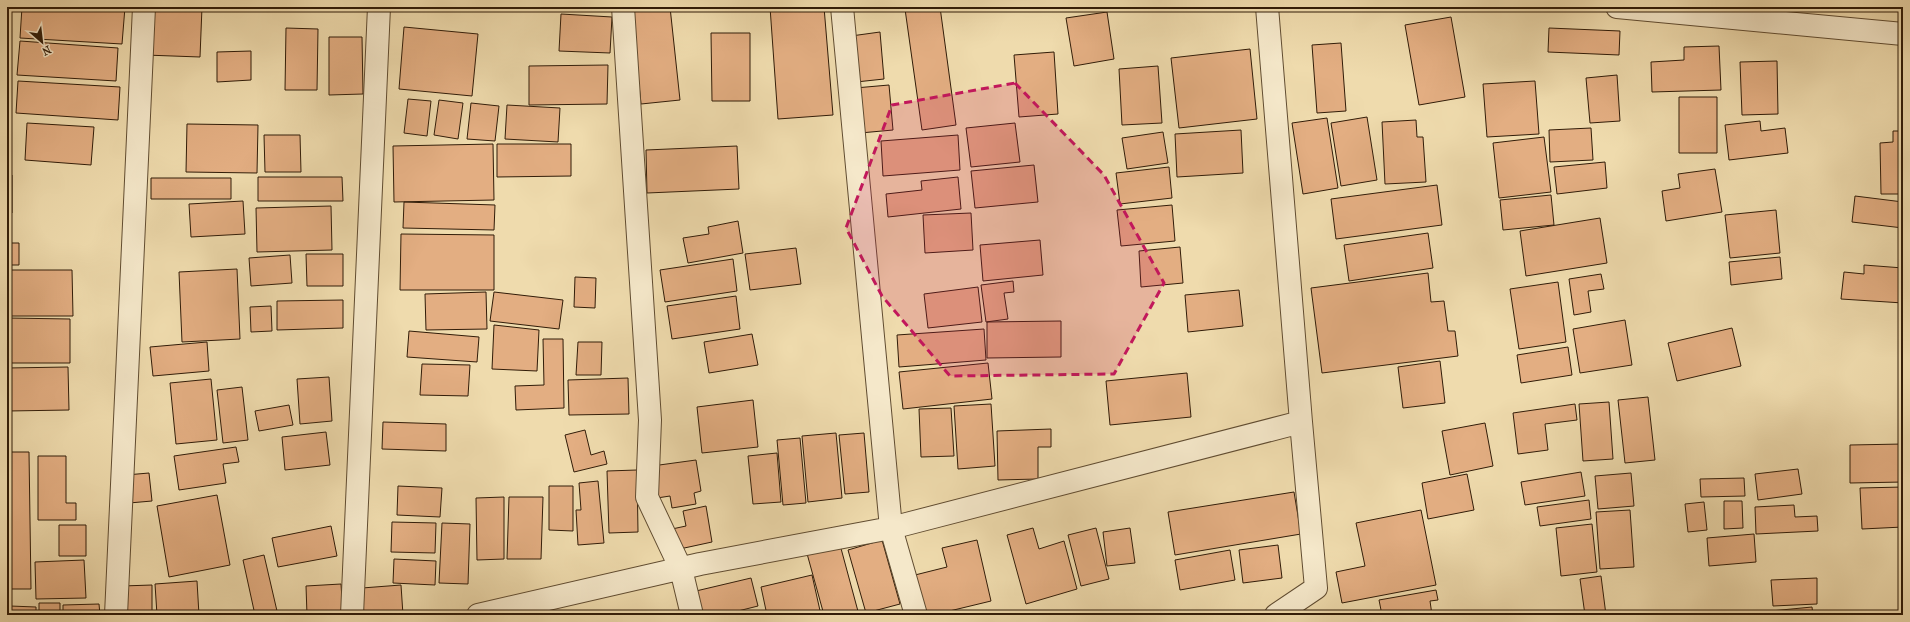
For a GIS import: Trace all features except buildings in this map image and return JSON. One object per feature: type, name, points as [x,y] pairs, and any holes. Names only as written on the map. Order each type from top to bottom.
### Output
[{"type":"street","points":[[116,615],[144,7]]},
{"type":"street","points":[[352,615],[379,7]]},
{"type":"street","points":[[623,7],[650,420],[647,497],[681,569],[692,615]]},
{"type":"street","points":[[842,7],[891,528],[916,615]]},
{"type":"street","points":[[1268,7],[1301,422],[1316,588],[1276,615]]},
{"type":"street","points":[[1617,7],[1903,34]]},
{"type":"street","points":[[478,615],[681,569],[891,528],[1301,422]]},
{"type":"highlighted area","points":[[1015,83],[1104,175],[1164,283],[1114,374],[950,376],[882,296],[846,228],[892,105]]}]
